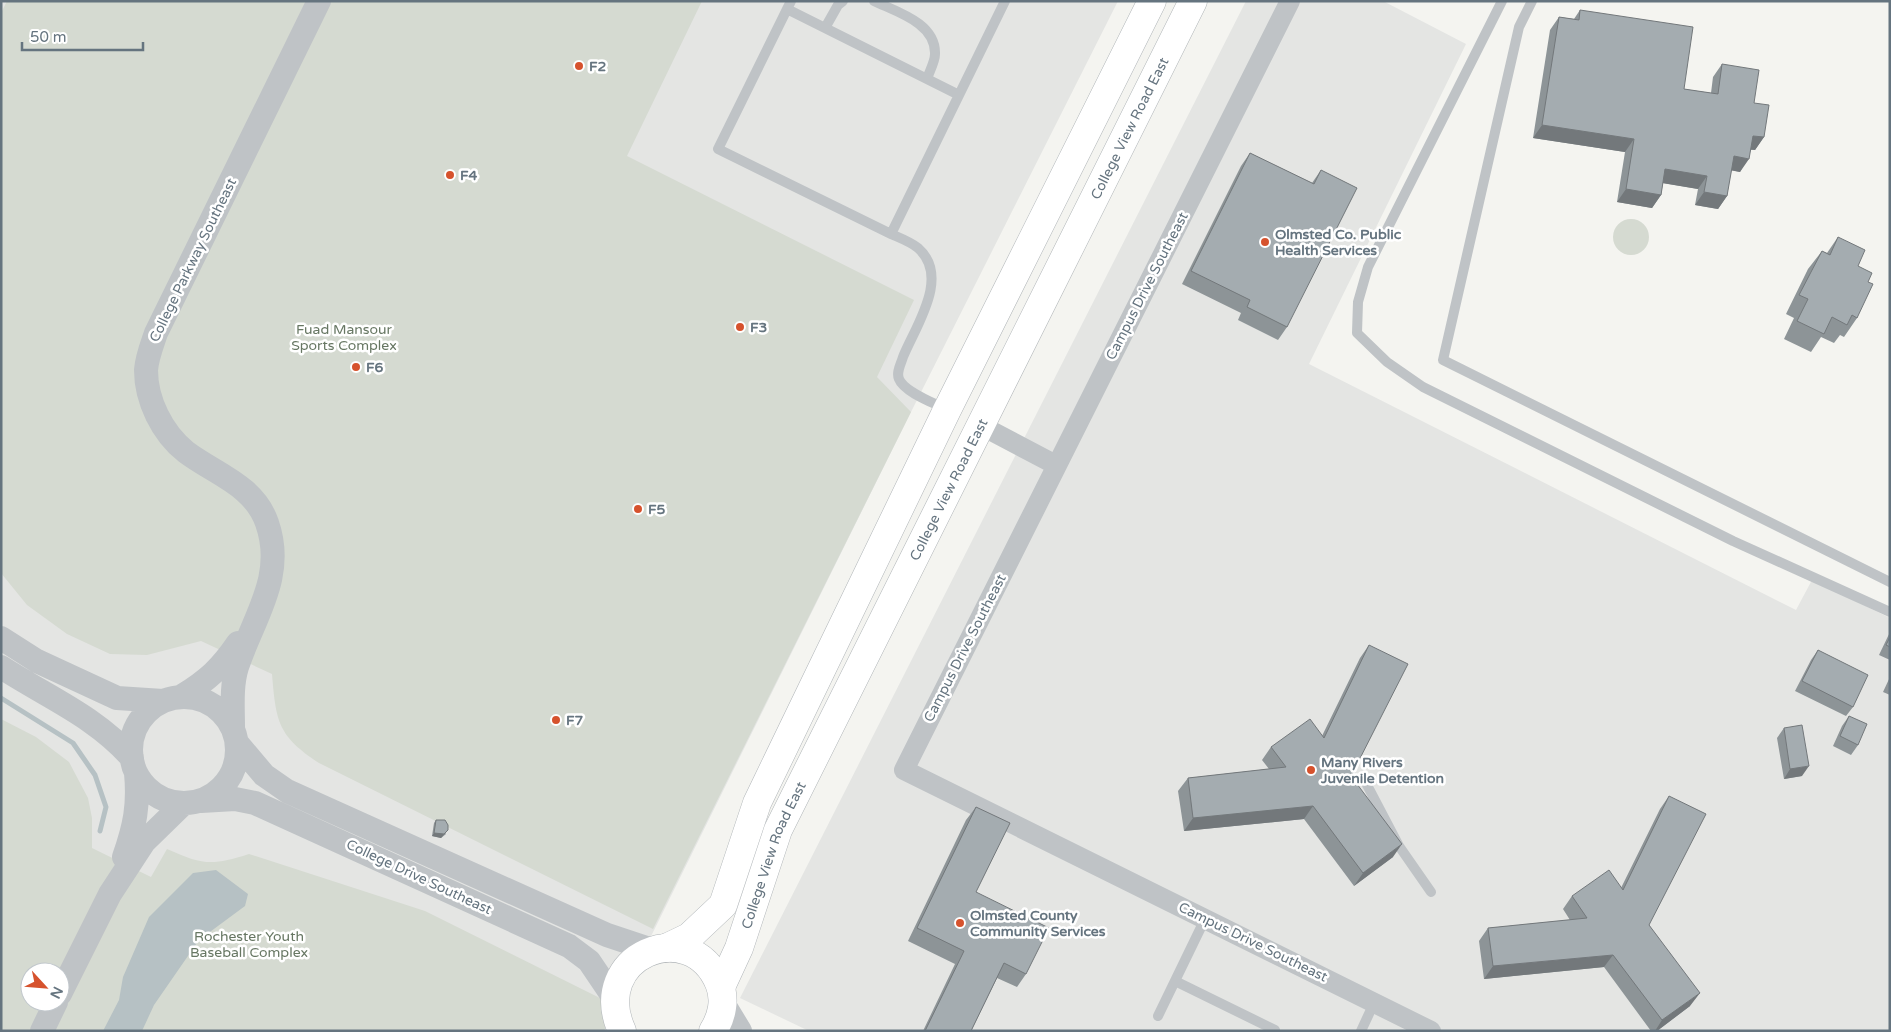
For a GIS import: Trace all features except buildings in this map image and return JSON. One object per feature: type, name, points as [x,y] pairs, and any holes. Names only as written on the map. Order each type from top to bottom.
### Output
[{"type":"main road","points":[[615,1019],[618,982],[626,968],[638,958],[689,937],[723,905],[757,803],[947,410],[1152,1]]},
{"type":"main road","name":"College View Road East","points":[[713,1031],[719,1022],[722,995],[778,830],[1193,1]]},
{"type":"main road","points":[[659,949],[678,949],[700,958],[716,976],[722,995]]},
{"type":"street","name":"College Parkway Southeast","points":[[235,735],[233,695],[236,668],[264,604],[273,574],[273,545],[267,522],[254,500],[237,483],[186,452],[169,435],[155,412],[148,387],[146,369],[156,333],[319,1]]},
{"type":"street","name":"Campus Drive Southeast","points":[[1290,1],[904,770],[1431,1031]]},
{"type":"street","points":[[980,425],[1056,465]]},
{"type":"street","name":"College Parkway Southeast","points":[[173,698],[207,681],[224,664],[264,604]]},
{"type":"street","points":[[1,638],[37,661],[117,698],[194,697],[220,710],[235,735],[236,762],[230,778],[218,792],[192,802],[144,842],[110,894]]},
{"type":"street","points":[[1,667],[93,722],[120,745],[153,794],[163,799],[192,802]]},
{"type":"street","points":[[70,974],[110,894],[135,827],[138,796],[132,740],[135,728],[146,712],[173,698]]},
{"type":"street","name":"College Drive Southeast","points":[[235,735],[264,775],[287,791],[606,935],[659,949]]},
{"type":"street","name":"College Drive Southeast","points":[[192,802],[236,799],[263,806],[569,946],[589,961],[615,1019]]},
{"type":"street","points":[[722,995],[740,1031]]},
{"type":"street","points":[[42,1028],[51,1012]]},
{"type":"lane","points":[[825,28],[838,5],[843,1]]},
{"type":"lane","points":[[874,1],[926,29],[934,41],[936,55],[927,79]]},
{"type":"lane","points":[[891,234],[1005,1]]},
{"type":"lane","points":[[1502,1],[1368,267],[1358,302],[1357,333],[1387,362],[1423,387],[1733,541],[1890,612]]},
{"type":"lane","points":[[1532,1],[1519,27],[1443,360],[1890,582]]},
{"type":"lane","points":[[947,410],[904,387],[898,378],[899,368],[906,349],[930,301],[930,266],[925,256],[917,247],[718,149],[789,5],[825,28],[959,96]]},
{"type":"lane","points":[[1367,785],[1399,846],[1431,892]]},
{"type":"lane","points":[[1158,1016],[1205,919]]},
{"type":"lane","points":[[1175,981],[1275,1030]]},
{"type":"lane","points":[[1361,1031],[1374,1003]]},
{"type":"shaded area","name":"Fuad Mansour Sports Complex","points":[[1,1],[1118,1],[911,412],[604,1031],[1,1031]]},
{"type":"shaded area","points":[[1246,1],[1383,1],[1466,44],[1309,364],[1796,610],[1812,580],[1890,618],[1890,1031],[809,1031],[740,998]]},
{"type":"shaded area","points":[[216,870],[248,894],[245,906],[199,940],[154,1005],[142,1031],[103,1031],[119,1000],[123,977],[149,917],[193,873]]},
{"type":"green space","name":"Fuad Mansour Sports Complex","points":[[7,1],[702,1],[627,156],[914,300],[877,377],[911,412],[653,929],[319,763],[287,736],[275,704],[272,674],[201,641],[147,655],[110,654],[67,634],[27,605],[1,573],[1,13]]},
{"type":"green space","points":[[1631,219],[1638,220],[1644,224],[1648,230],[1648,244],[1644,250],[1638,254],[1631,255],[1624,254],[1618,250],[1614,244],[1613,237],[1614,230],[1618,224],[1624,220]]},
{"type":"green space","name":"Rochester Youth Baseball Complex","points":[[1,719],[36,737],[69,762],[88,798],[92,818],[92,848],[151,877],[167,849],[199,861],[207,862],[225,861],[249,854],[425,911],[616,1006],[604,1031],[1,1031]]},
{"type":"waterway","points":[[1,698],[73,743],[95,775],[106,807],[100,831]]},
{"type":"place","name":"F2","points":[[579,66]]},
{"type":"place","name":"F4","points":[[450,175]]},
{"type":"place","name":"Olmsted Co. Public Health Services","points":[[1265,242]]},
{"type":"place","name":"F3","points":[[740,327]]},
{"type":"place","name":"F6","points":[[356,367]]},
{"type":"place","name":"F5","points":[[638,509]]},
{"type":"place","name":"F7","points":[[556,720]]},
{"type":"place","name":"Many Rivers Juvenile Detention","points":[[1311,770]]},
{"type":"place","name":"Olmsted County Community Services","points":[[960,923]]}]
